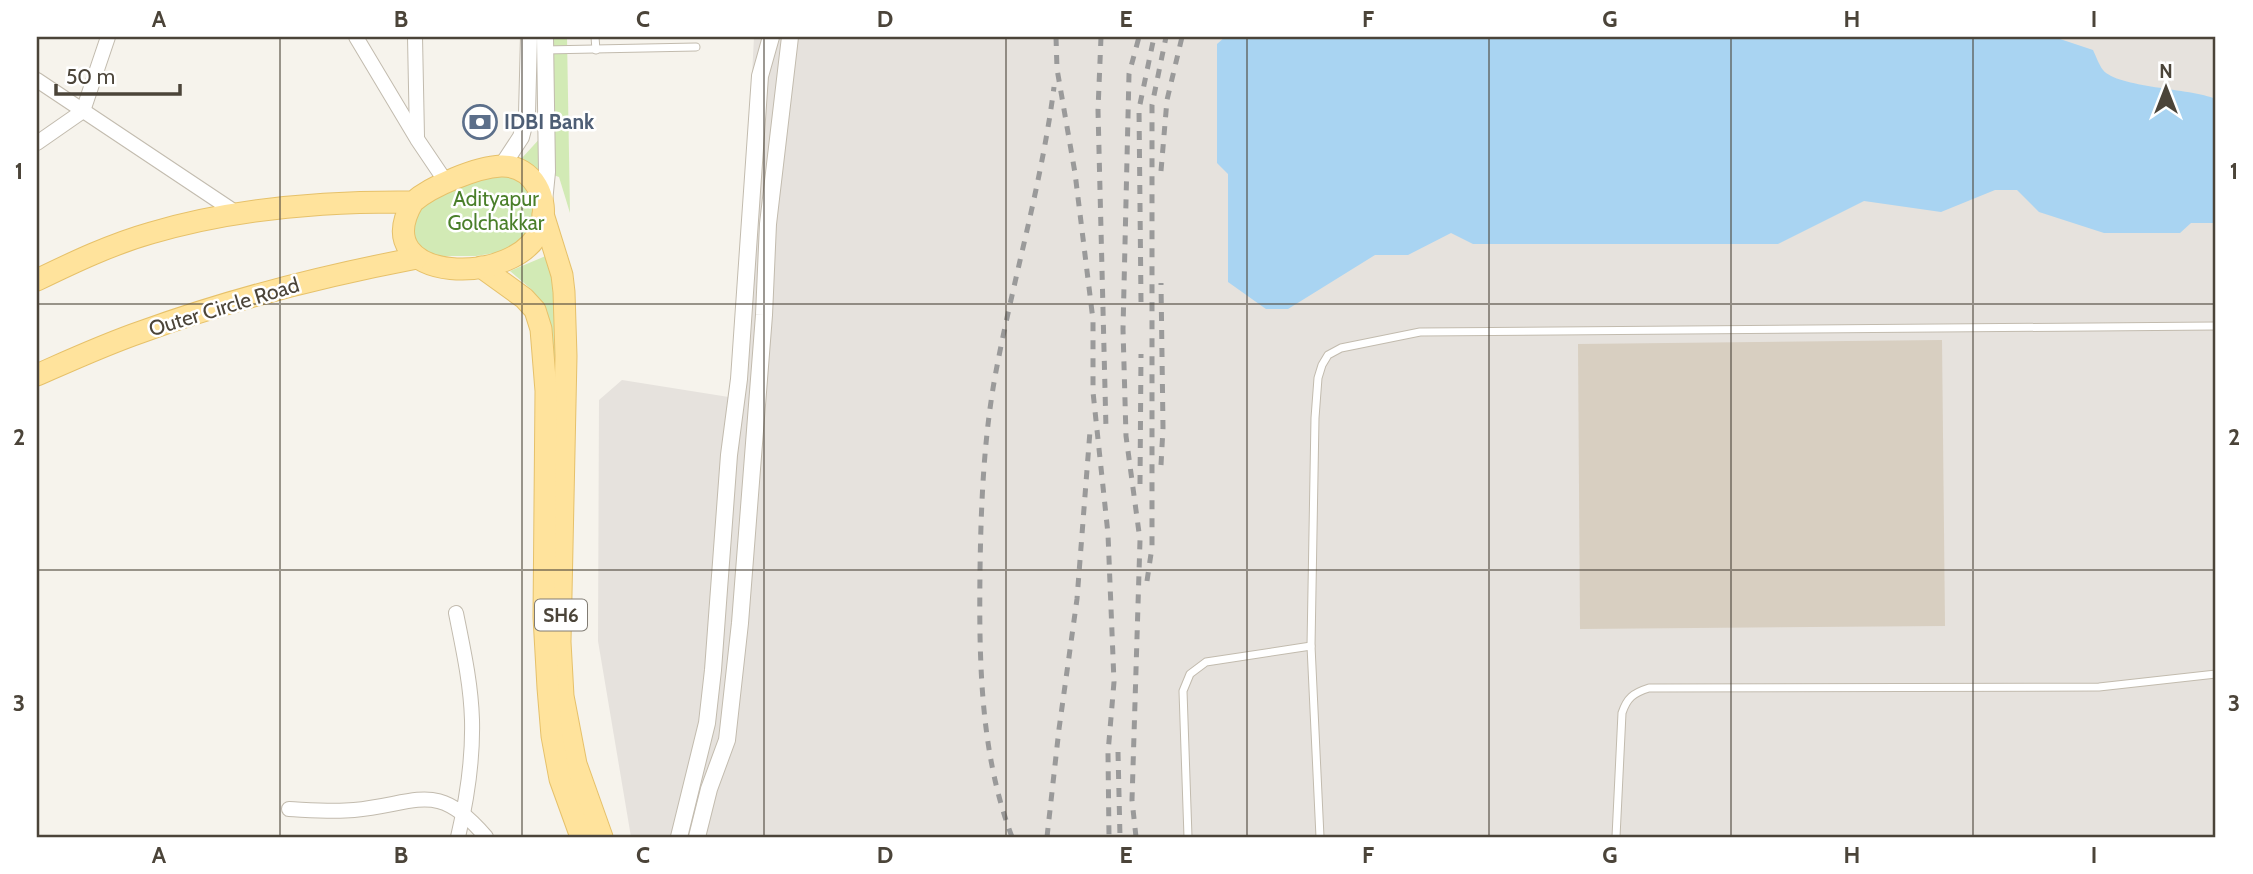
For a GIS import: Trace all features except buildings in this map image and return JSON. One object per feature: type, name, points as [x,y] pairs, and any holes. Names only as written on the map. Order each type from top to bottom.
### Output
[{"type":"main road","points":[[502,166],[446,182],[424,192],[413,202],[404,224],[408,248],[417,258],[441,269],[481,267],[505,260],[524,250],[540,230],[543,211]]},
{"type":"main road","name":"SH6","points":[[502,166],[520,170],[539,187],[543,211],[562,275],[566,356],[560,642],[563,696],[576,764],[602,837]]},
{"type":"main road","points":[[37,280],[75,261],[152,233],[238,214],[350,201],[413,202]]},
{"type":"main road","name":"Outer Circle Road","points":[[37,375],[140,332],[218,306],[323,277],[417,258]]},
{"type":"main road","name":"SH6","points":[[481,267],[524,298],[535,310],[541,329],[546,390],[544,617],[548,688],[552,736],[560,779],[581,837]]},
{"type":"street","points":[[37,143],[83,111],[108,37]]},
{"type":"street","points":[[356,37],[446,182]]},
{"type":"street","points":[[415,37],[417,139]]},
{"type":"street","points":[[679,837],[706,723],[713,670],[729,455],[739,379],[760,76],[771,37]]},
{"type":"street","points":[[697,837],[709,789],[727,740],[739,636],[764,315],[768,224],[790,37]]},
{"type":"street","points":[[502,166],[521,137],[537,43]]},
{"type":"street","points":[[537,43],[547,172],[543,211]]},
{"type":"street","points":[[760,76],[784,75]]},
{"type":"street","points":[[37,80],[238,214]]},
{"type":"street","points":[[456,613],[472,719],[471,758],[458,837]]},
{"type":"street","points":[[289,809],[356,810],[417,799],[432,799],[446,802],[464,813],[486,837]]},
{"type":"lane","points":[[595,37],[596,50]]},
{"type":"lane","points":[[537,43],[596,50],[696,47]]},
{"type":"lane","points":[[1320,837],[1311,646],[1315,418],[1318,379],[1328,355],[1341,348],[1420,332],[2216,326]]},
{"type":"lane","points":[[1188,837],[1183,691],[1190,674],[1206,662],[1311,646]]},
{"type":"lane","points":[[1616,837],[1622,713],[1626,701],[1634,693],[1648,688],[2099,687],[2216,674]]},
{"type":"shaded area","points":[[754,37],[2216,37],[2216,837],[631,837],[598,641],[599,400],[622,380],[735,398]]},
{"type":"green space","points":[[547,37],[567,37],[570,213],[559,177],[533,168],[511,170],[543,135]]},
{"type":"green space","name":"Adityapur Golchakkar","points":[[485,172],[527,180],[537,224],[507,251],[476,256],[427,256],[411,244],[413,211]]},
{"type":"green space","points":[[548,255],[556,286],[557,374],[547,310],[531,289],[510,271]]},
{"type":"water","points":[[1225,37],[2054,37],[2093,50],[2103,70],[2123,81],[2216,99],[2216,223],[2191,223],[2180,233],[2104,233],[2039,212],[2017,190],[1995,190],[1941,212],[1864,201],[1778,244],[1473,244],[1451,233],[1408,255],[1375,255],[1288,309],[1266,309],[1228,282],[1228,174],[1217,163],[1217,44]]},
{"type":"railway","points":[[1056,37],[1057,69],[1075,173],[1093,320],[1093,392],[1108,534],[1114,682],[1108,753],[1109,837]]},
{"type":"railway","points":[[1101,37],[1098,110],[1106,429]]},
{"type":"railway","points":[[1136,837],[1132,800],[1140,540],[1126,436],[1123,329],[1129,74],[1139,37]]},
{"type":"railway","points":[[1141,302],[1139,109],[1154,37]]},
{"type":"railway","points":[[1147,581],[1152,547],[1152,105],[1166,37]]},
{"type":"railway","points":[[1161,171],[1167,100],[1182,37]]},
{"type":"railway","points":[[1012,837],[993,773],[981,672],[982,492],[993,387],[1043,157],[1054,87]]},
{"type":"railway","points":[[1161,283],[1161,465]]},
{"type":"railway","points":[[1140,484],[1141,354]]},
{"type":"railway","points":[[1047,837],[1077,599],[1090,431]]},
{"type":"railway","points":[[1118,752],[1120,837]]},
{"type":"place","name":"IDBI Bank","points":[[480,122]]}]
